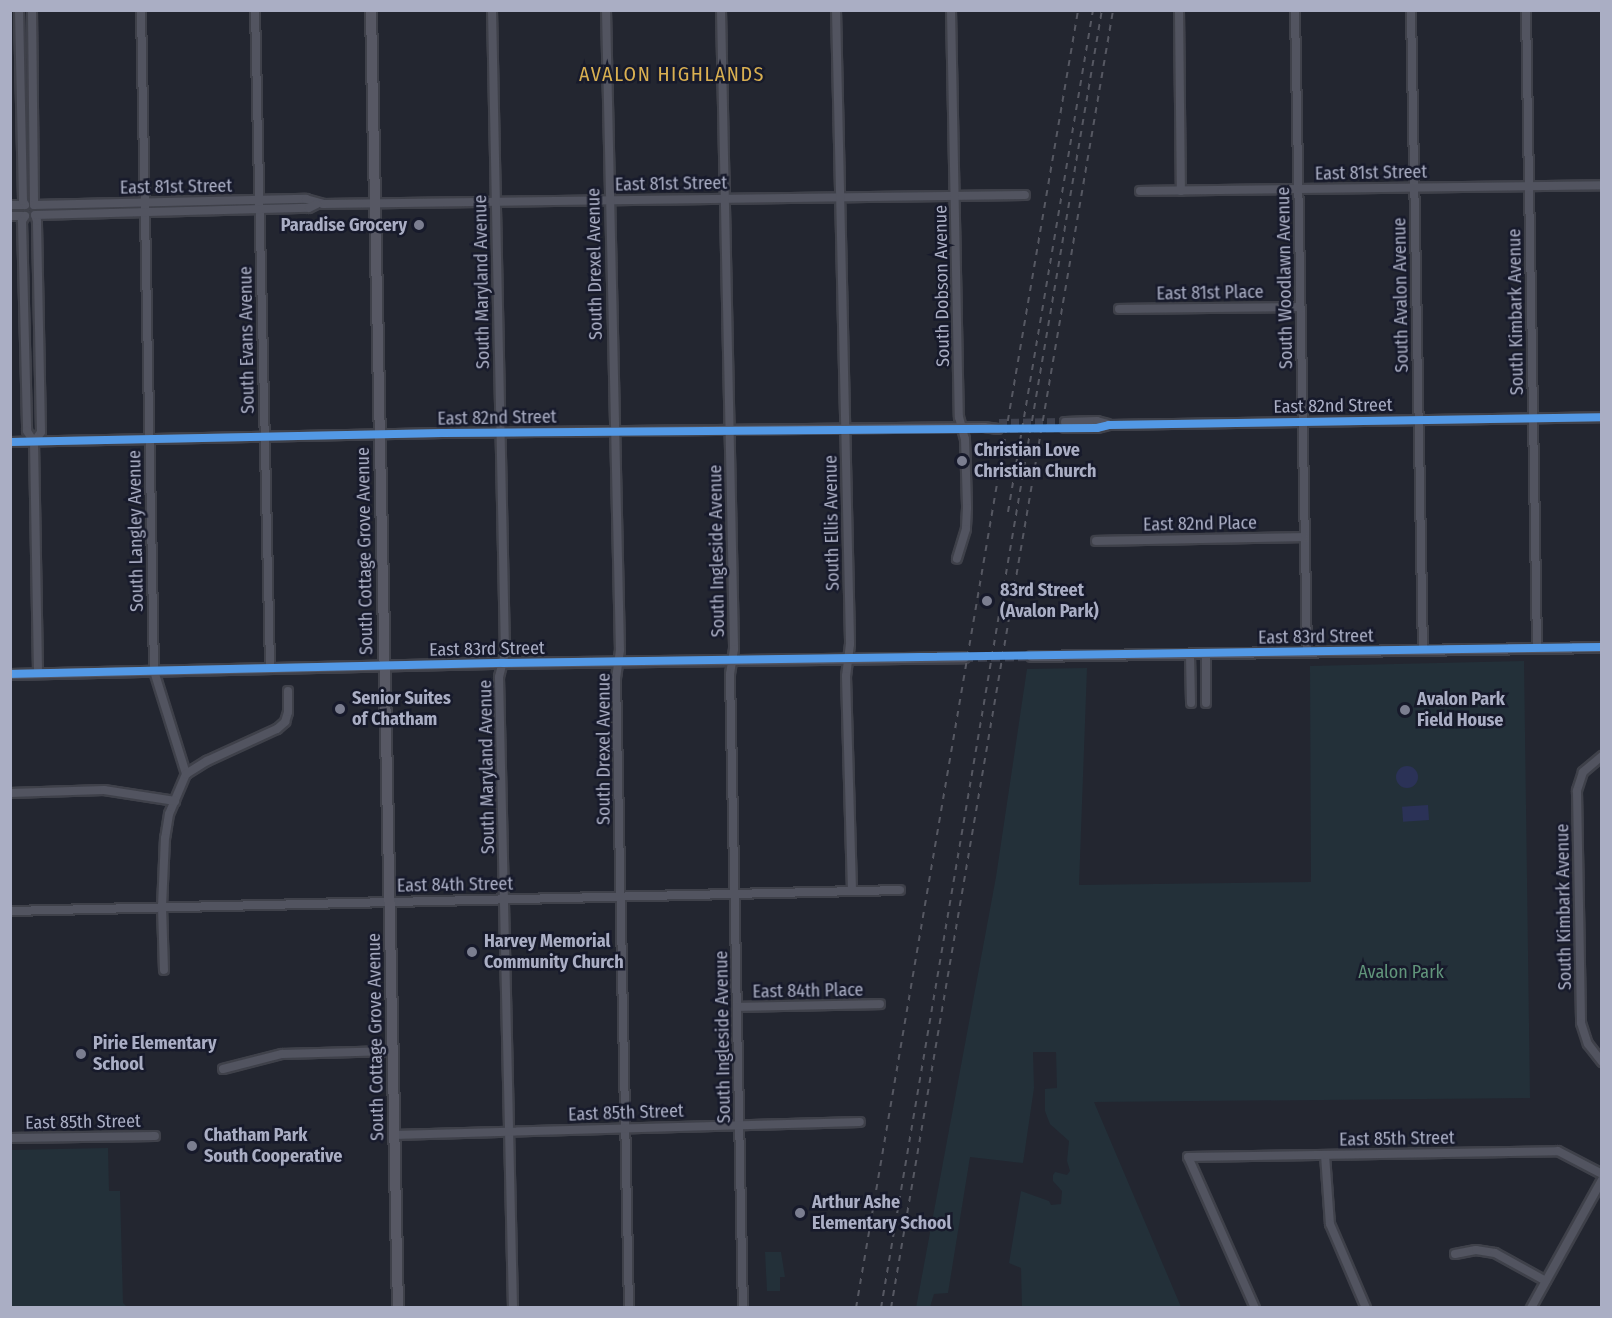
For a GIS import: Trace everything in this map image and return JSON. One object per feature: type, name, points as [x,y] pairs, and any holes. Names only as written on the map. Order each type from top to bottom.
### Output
[{"type":"main road","name":"South Cottage Grove Avenue","points":[[371,10],[398,1308]]},
{"type":"street","points":[[19,10],[23,201],[37,211],[35,215],[37,221],[41,432],[34,442]]},
{"type":"street","points":[[30,205],[34,86],[32,10]]},
{"type":"street","name":"South Langley Avenue","points":[[141,10],[154,671],[186,774]]},
{"type":"street","name":"South Evans Avenue","points":[[255,10],[270,668]]},
{"type":"street","name":"South Maryland Avenue","points":[[492,10],[505,653],[499,677],[513,1308]]},
{"type":"street","name":"South Drexel Avenue","points":[[606,10],[620,650],[616,676],[629,1308]]},
{"type":"street","name":"South Ingleside Avenue","points":[[721,10],[730,430],[732,660],[730,674],[743,1308]]},
{"type":"street","name":"South Ellis Avenue","points":[[836,10],[852,891]]},
{"type":"street","name":"South Dobson Avenue","points":[[951,10],[959,409],[965,439],[967,508],[966,529],[957,559]]},
{"type":"street","points":[[1179,10],[1181,191]]},
{"type":"street","name":"South Woodlawn Avenue","points":[[1295,10],[1306,653]]},
{"type":"street","name":"South Avalon Avenue","points":[[1411,10],[1423,650]]},
{"type":"street","name":"South Kimbark Avenue","points":[[1526,10],[1537,648]]},
{"type":"street","points":[[20,86],[34,86]]},
{"type":"street","name":"East 81st Street","points":[[1140,191],[1602,184]]},
{"type":"street","name":"East 81st Street","points":[[10,205],[306,199],[317,204],[1025,195]]},
{"type":"street","name":"East 81st Street","points":[[25,216],[309,208],[317,204]]},
{"type":"street","points":[[30,205],[23,210],[25,216],[22,221],[27,431],[34,442],[38,674]]},
{"type":"street","points":[[10,216],[25,216]]},
{"type":"street","name":"East 81st Place","points":[[1119,309],[1300,307]]},
{"type":"street","points":[[25,334],[39,333]]},
{"type":"street","name":"East 82nd Street","points":[[1065,425],[1096,421],[1109,425],[1602,417]]},
{"type":"street","name":"East 82nd Street","points":[[10,442],[998,426]]},
{"type":"street","name":"East 82nd Place","points":[[1096,541],[1304,537]]},
{"type":"street","name":"East 83rd Street","points":[[1031,656],[1602,647]]},
{"type":"street","points":[[1206,654],[1206,703]]},
{"type":"street","points":[[1190,655],[1191,703]]},
{"type":"street","name":"East 83rd Street","points":[[10,674],[503,663],[964,657]]},
{"type":"street","points":[[164,970],[162,907],[165,838],[169,814],[186,774],[207,761],[277,729],[285,722],[288,712],[288,691]]},
{"type":"street","name":"South Kimbark Avenue","points":[[1602,756],[1583,772],[1577,791],[1581,1023],[1588,1044],[1602,1062]]},
{"type":"street","points":[[10,793],[104,790],[175,801]]},
{"type":"street","name":"East 84th Street","points":[[10,911],[900,890]]},
{"type":"street","name":"East 84th Place","points":[[737,1007],[880,1004]]},
{"type":"street","points":[[223,1069],[282,1054],[393,1051]]},
{"type":"street","name":"East 85th Street","points":[[394,1135],[860,1122]]},
{"type":"street","name":"East 85th Street","points":[[10,1138],[155,1136]]},
{"type":"street","name":"East 85th Street","points":[[1255,1308],[1188,1156],[1558,1151],[1602,1174]]},
{"type":"street","points":[[1325,1155],[1330,1224],[1366,1308]]},
{"type":"street","points":[[1531,1308],[1602,1180]]},
{"type":"street","points":[[1455,1254],[1476,1250],[1495,1253],[1546,1281]]},
{"type":"green space","name":"Avalon Park","points":[[1524,661],[1530,1098],[1094,1102],[1181,1307],[1022,1307],[1021,1268],[1009,1263],[1021,1191],[1049,1201],[1051,1205],[1061,1204],[1062,1191],[1053,1181],[1053,1175],[1055,1172],[1067,1175],[1070,1171],[1067,1161],[1069,1141],[1050,1124],[1045,1111],[1045,1089],[1057,1088],[1056,1052],[1033,1052],[1034,1088],[1023,1163],[970,1157],[948,1293],[934,1294],[930,1307],[916,1308],[996,877],[1027,669],[1087,668],[1079,885],[1311,882],[1310,666]]},
{"type":"green space","points":[[108,1148],[109,1191],[120,1191],[123,1303],[127,1307],[11,1307],[11,1150]]},
{"type":"green space","points":[[765,1252],[781,1252],[785,1277],[780,1277],[780,1291],[767,1291]]},
{"type":"water","points":[[1407,766],[1415,769],[1418,777],[1415,785],[1407,788],[1399,785],[1396,777],[1399,769]]},
{"type":"water","points":[[1428,805],[1429,820],[1403,822],[1402,807]]},
{"type":"tunnel","points":[[999,423],[1065,422]]},
{"type":"tunnel","points":[[998,429],[1065,428]]},
{"type":"tunnel","points":[[964,657],[1031,656]]},
{"type":"railway","points":[[856,1308],[1078,10]]},
{"type":"railway","points":[[1008,512],[1093,10]]},
{"type":"railway","points":[[881,1308],[1102,10]]},
{"type":"railway","points":[[891,1308],[1113,10]]},
{"type":"cycle path","points":[[10,442],[443,433],[1097,428],[1109,425],[1602,417]]},
{"type":"cycle path","points":[[10,674],[503,663],[1602,647]]},
{"type":"place","name":"Paradise Grocery","points":[[419,225]]},
{"type":"place","name":"Christian Love Christian Church","points":[[962,461]]},
{"type":"place","name":"83rd Street (Avalon Park)","points":[[987,601]]},
{"type":"place","name":"Senior Suites of Chatham","points":[[340,709]]},
{"type":"place","name":"Avalon Park Field House","points":[[1405,710]]},
{"type":"place","name":"Harvey Memorial Community Church","points":[[472,952]]},
{"type":"place","name":"Pirie Elementary School","points":[[81,1054]]},
{"type":"place","name":"Chatham Park South Cooperative","points":[[192,1146]]},
{"type":"place","name":"Arthur Ashe Elementary School","points":[[800,1213]]},
{"type":"district","name":"AVALON HIGHLANDS","points":[[672,74]]}]
